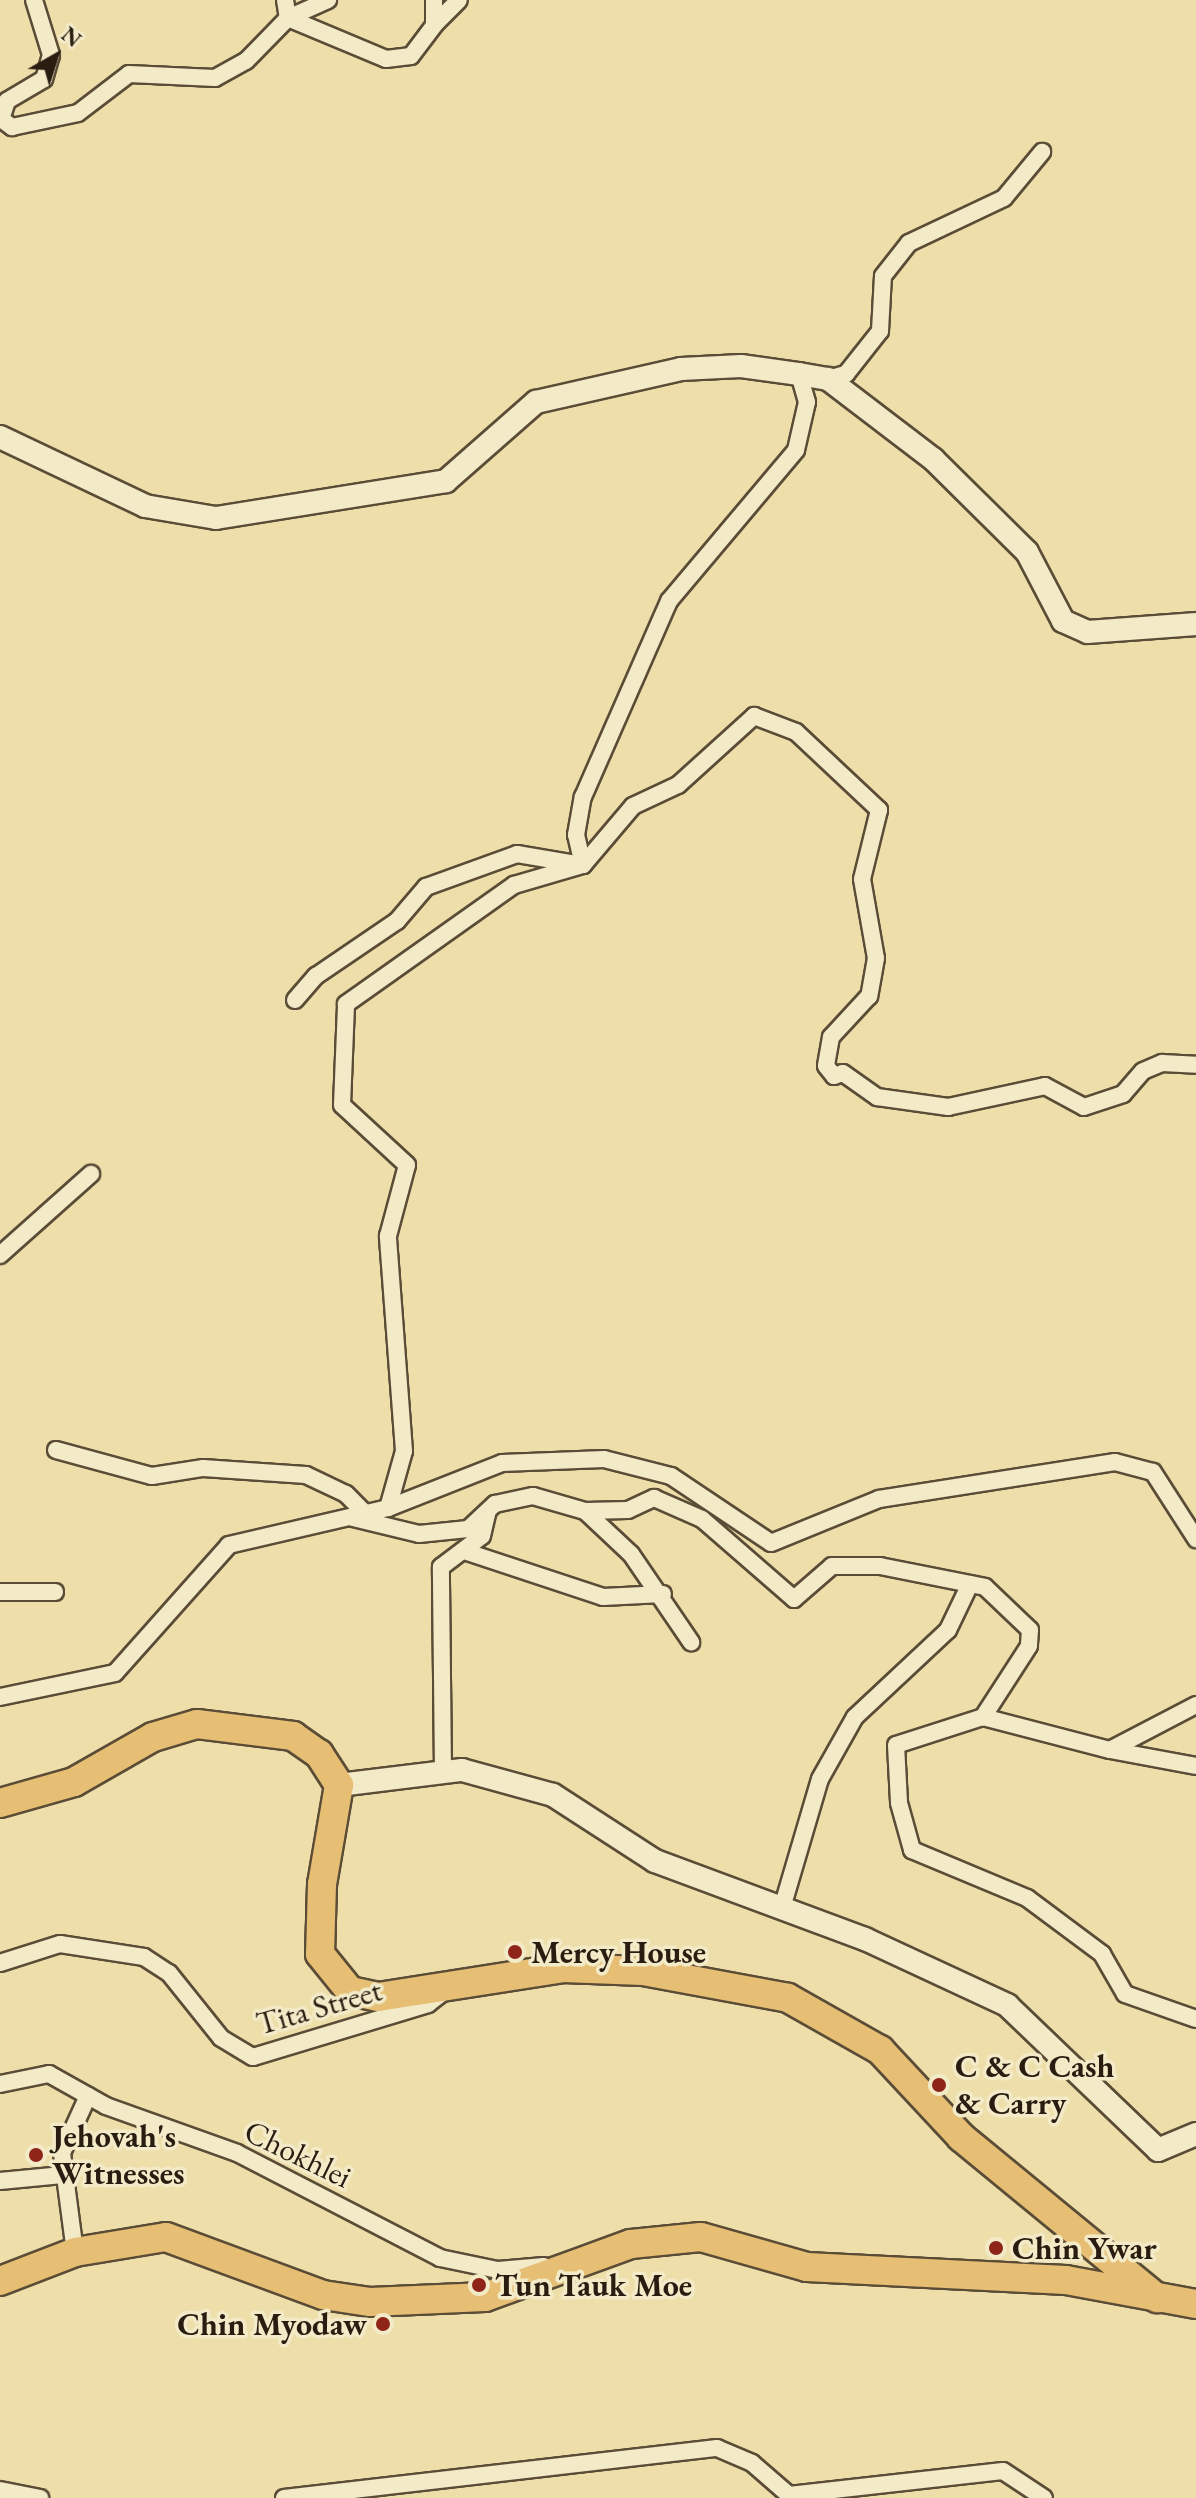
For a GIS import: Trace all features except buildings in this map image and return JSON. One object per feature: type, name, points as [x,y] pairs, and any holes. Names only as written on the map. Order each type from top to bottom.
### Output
[{"type":"highway","points":[[0,1803],[74,1782],[153,1737],[197,1724],[293,1736],[319,1754],[339,1785],[319,1919],[327,1968],[363,1997],[563,1968],[643,1971],[757,1990],[823,2012],[880,2050],[961,2137],[1157,2298]]},
{"type":"highway","points":[[0,2281],[75,2252],[166,2237],[323,2295],[370,2302],[485,2297],[631,2244],[701,2237],[807,2267],[1066,2280],[1196,2304]]},
{"type":"street","points":[[34,0],[51,55],[44,79],[7,101],[1,119],[12,127],[78,113],[129,74],[215,78],[246,61],[288,18],[328,0]]},
{"type":"street","points":[[285,0],[288,18]]},
{"type":"street","points":[[434,0],[434,25]]},
{"type":"street","points":[[288,18],[386,59],[411,56],[434,25],[459,0]]},
{"type":"street","points":[[0,437],[145,506],[216,518],[446,481],[536,402],[555,397],[681,369],[741,366],[828,379],[846,374],[880,331],[883,276],[909,243],[1004,198],[1042,152]]},
{"type":"street","points":[[583,865],[576,835],[583,797],[669,601],[737,529],[796,450],[807,402],[799,374]]},
{"type":"street","points":[[828,379],[933,459],[1027,552],[1063,621],[1088,632],[1196,624]]},
{"type":"street","points":[[388,1508],[404,1451],[388,1236],[407,1165],[342,1105],[346,1004],[514,885],[583,865],[633,806],[678,785],[754,716],[796,732],[879,810],[862,879],[876,958],[869,996],[831,1037],[826,1066],[834,1076],[843,1073],[877,1097],[948,1107],[1045,1086],[1084,1107],[1123,1094],[1143,1071],[1162,1063],[1196,1065]]},
{"type":"street","points":[[295,1000],[316,976],[397,921],[426,887],[517,854],[583,865]]},
{"type":"street","points":[[0,1255],[91,1174]]},
{"type":"street","points":[[56,1450],[152,1476],[203,1468],[306,1475],[346,1494],[359,1516],[419,1534],[468,1529],[488,1511],[533,1496],[585,1511],[628,1510],[654,1498],[678,1505],[794,1599],[832,1566],[880,1566],[985,1587],[1030,1630],[1023,1663],[983,1717]]},
{"type":"street","points":[[0,1697],[115,1673],[229,1545],[388,1508],[502,1463],[604,1459],[671,1476],[771,1543],[879,1499],[1115,1462],[1153,1472],[1196,1539]]},
{"type":"street","points":[[443,1772],[441,1567],[467,1552],[482,1536],[488,1511]]},
{"type":"street","points":[[585,1511],[663,1594],[691,1642]]},
{"type":"street","points":[[467,1552],[603,1597],[663,1594]]},
{"type":"street","points":[[782,1908],[820,1779],[855,1717],[948,1630],[970,1584]]},
{"type":"street","points":[[0,1592],[55,1592]]},
{"type":"street","points":[[1110,1750],[1196,1705]]},
{"type":"street","points":[[1196,1766],[1110,1750],[983,1717],[896,1745],[899,1803],[912,1850],[1027,1898],[1102,1954],[1125,1994],[1196,2019]]},
{"type":"street","points":[[339,1785],[462,1770],[553,1795],[655,1861],[782,1908],[1007,2005],[1158,2150],[1196,2134]]},
{"type":"street","name":"Tita Street","points":[[0,1963],[60,1944],[144,1957],[169,1973],[221,2038],[253,2057],[428,2004],[449,1985]]},
{"type":"street","name":"Chokhlei","points":[[0,2084],[49,2074],[88,2096],[237,2153],[440,2258],[498,2270],[573,2263]]},
{"type":"street","points":[[75,2252],[62,2153],[88,2096]]},
{"type":"street","points":[[0,2181],[63,2175]]},
{"type":"street","points":[[284,2498],[717,2448],[752,2463],[789,2495],[1003,2471],[1044,2498]]},
{"type":"street","points":[[0,2490],[40,2498]]},
{"type":"place","name":"Mercy House","points":[[515,1952]]},
{"type":"place","name":"C & C Cash & Carry","points":[[939,2085]]},
{"type":"place","name":"Jehovah's Witnesses","points":[[36,2155]]},
{"type":"place","name":"Chin Ywar","points":[[996,2248]]},
{"type":"place","name":"Tun Tauk Moe","points":[[479,2285]]},
{"type":"place","name":"Chin Myodaw","points":[[383,2324]]}]
